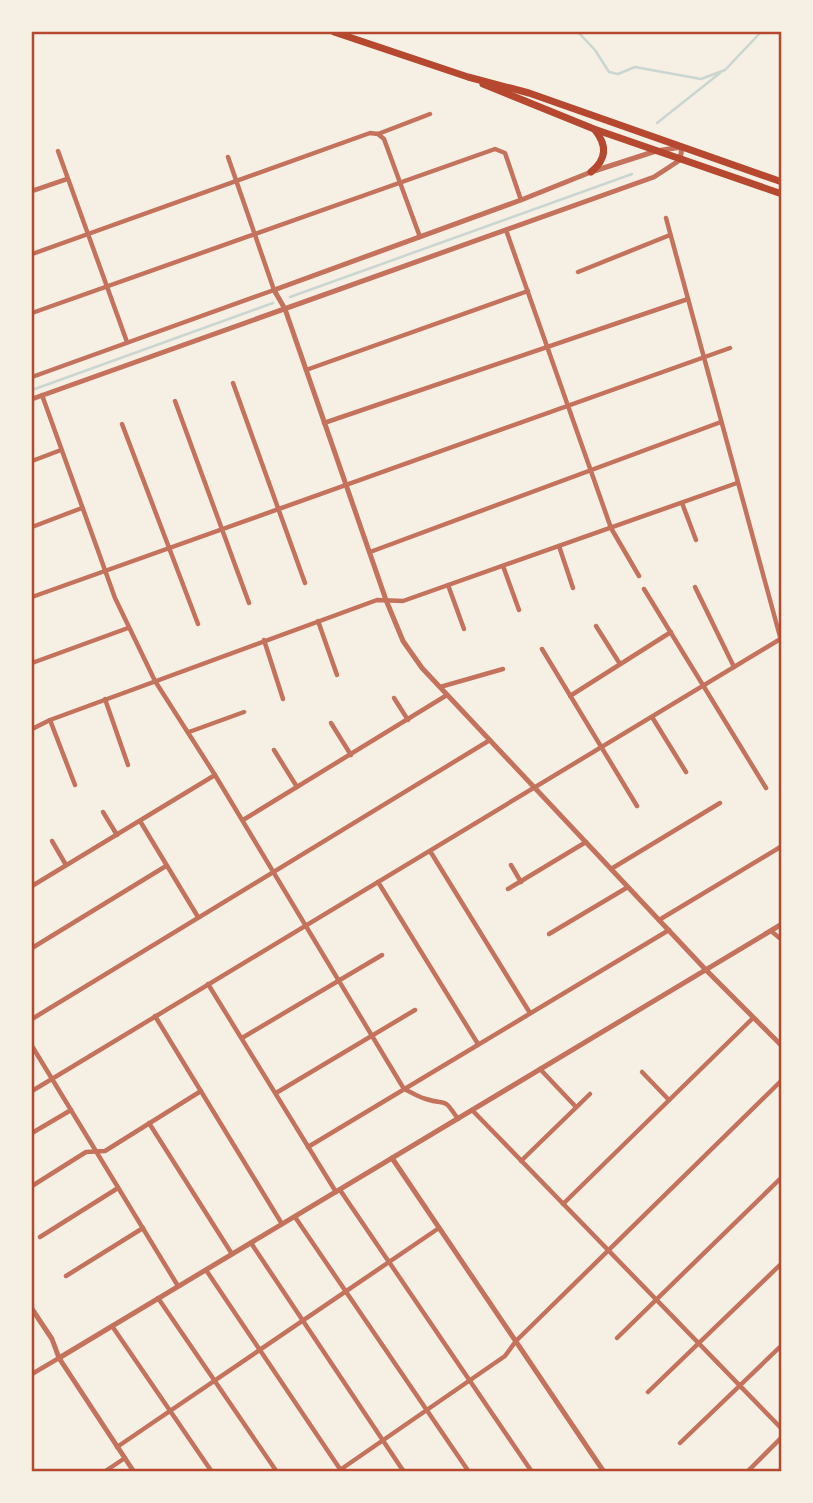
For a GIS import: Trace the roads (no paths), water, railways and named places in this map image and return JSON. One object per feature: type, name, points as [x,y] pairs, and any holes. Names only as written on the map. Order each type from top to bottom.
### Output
[{"type":"main road","points":[[334,32],[468,77],[528,93],[782,181]]},
{"type":"main road","points":[[348,32],[390,50]]},
{"type":"main road","points":[[468,77],[594,129],[782,194]]},
{"type":"main road","points":[[591,172],[601,162],[605,151],[601,137],[594,129]]},
{"type":"street","points":[[32,254],[430,114]]},
{"type":"street","points":[[378,134],[384,139],[420,237]]},
{"type":"street","points":[[32,377],[521,200],[591,172],[656,151],[682,147],[680,160],[654,177],[32,399]]},
{"type":"street","points":[[32,313],[254,232],[495,149],[505,153],[521,200]]},
{"type":"street","points":[[58,151],[127,342]]},
{"type":"street","points":[[228,157],[403,641],[422,668],[447,695],[706,970],[782,1046]]},
{"type":"street","points":[[32,191],[67,178]]},
{"type":"street","points":[[32,1091],[781,640],[666,218]]},
{"type":"street","points":[[506,230],[611,528],[639,576]]},
{"type":"street","points":[[578,272],[670,235]]},
{"type":"street","points":[[306,370],[528,291]]},
{"type":"street","points":[[324,423],[688,299]]},
{"type":"street","points":[[32,597],[730,348]]},
{"type":"street","points":[[233,383],[305,583]]},
{"type":"street","points":[[42,395],[104,571],[128,628],[155,681],[243,820],[404,1089],[429,1101],[445,1102],[458,1119]]},
{"type":"street","points":[[175,401],[249,603]]},
{"type":"street","points":[[370,552],[721,422]]},
{"type":"street","points":[[122,424],[198,624]]},
{"type":"street","points":[[32,461],[61,450]]},
{"type":"street","points":[[32,729],[106,699],[377,600],[403,601],[737,483]]},
{"type":"street","points":[[682,502],[696,540]]},
{"type":"street","points":[[32,527],[82,508]]},
{"type":"street","points":[[559,546],[573,588]]},
{"type":"street","points":[[503,566],[519,610]]},
{"type":"street","points":[[448,585],[464,629]]},
{"type":"street","points":[[695,587],[734,667]]},
{"type":"street","points":[[644,589],[766,788]]},
{"type":"street","points":[[318,621],[337,674]]},
{"type":"street","points":[[596,626],[620,664]]},
{"type":"street","points":[[32,663],[128,628]]},
{"type":"street","points":[[570,696],[671,632]]},
{"type":"street","points":[[264,640],[283,699]]},
{"type":"street","points":[[542,649],[637,806]]},
{"type":"street","points":[[440,687],[503,669]]},
{"type":"street","points":[[243,820],[447,695]]},
{"type":"street","points":[[394,698],[408,720]]},
{"type":"street","points":[[106,699],[128,765]]},
{"type":"street","points":[[189,732],[244,712]]},
{"type":"street","points":[[652,717],[686,772]]},
{"type":"street","points":[[50,720],[75,785]]},
{"type":"street","points":[[331,723],[351,755]]},
{"type":"street","points":[[32,1019],[490,740]]},
{"type":"street","points":[[274,750],[297,787]]},
{"type":"street","points":[[32,886],[215,775]]},
{"type":"street","points":[[611,869],[720,803]]},
{"type":"street","points":[[103,812],[117,835]]},
{"type":"street","points":[[140,821],[198,918]]},
{"type":"street","points":[[52,841],[66,865]]},
{"type":"street","points":[[508,890],[586,842]]},
{"type":"street","points":[[659,920],[782,846]]},
{"type":"street","points":[[430,851],[530,1013]]},
{"type":"street","points":[[511,865],[521,882]]},
{"type":"street","points":[[32,948],[166,866]]},
{"type":"street","points":[[378,882],[478,1044]]},
{"type":"street","points":[[549,934],[628,887]]},
{"type":"street","points":[[32,1374],[782,924]]},
{"type":"street","points":[[308,1147],[669,930]]},
{"type":"street","points":[[771,931],[782,940]]},
{"type":"street","points":[[242,1038],[382,955]]},
{"type":"street","points":[[208,985],[308,1147],[532,1472]]},
{"type":"street","points":[[276,1093],[415,1010]]},
{"type":"street","points":[[155,1016],[282,1224]]},
{"type":"street","points":[[563,1204],[753,1018]]},
{"type":"street","points":[[32,1046],[178,1286]]},
{"type":"street","points":[[540,1069],[576,1107]]},
{"type":"street","points":[[642,1072],[669,1100]]},
{"type":"street","points":[[206,1270],[340,1471],[505,1356],[516,1341],[607,1250],[782,1080]]},
{"type":"street","points":[[32,1186],[86,1152],[105,1151],[201,1091]]},
{"type":"street","points":[[521,1161],[590,1094]]},
{"type":"street","points":[[32,1133],[71,1110]]},
{"type":"street","points":[[472,1110],[782,1429]]},
{"type":"street","points":[[149,1123],[232,1254]]},
{"type":"street","points":[[392,1158],[603,1471]]},
{"type":"street","points":[[617,1338],[782,1177]]},
{"type":"street","points":[[40,1237],[118,1188]]},
{"type":"street","points":[[295,1217],[469,1472]]},
{"type":"street","points":[[66,1276],[143,1228]]},
{"type":"street","points":[[117,1447],[439,1228]]},
{"type":"street","points":[[251,1243],[404,1472]]},
{"type":"street","points":[[648,1392],[782,1263]]},
{"type":"street","points":[[158,1298],[276,1472]]},
{"type":"street","points":[[32,1309],[52,1339],[59,1358],[134,1472]]},
{"type":"street","points":[[112,1326],[212,1472]]},
{"type":"street","points":[[680,1443],[782,1345]]},
{"type":"street","points":[[747,1472],[782,1437]]},
{"type":"street","points":[[104,1472],[125,1458]]},
{"type":"waterway","points":[[578,32],[595,50],[609,72],[618,74],[635,67],[701,79],[725,70],[761,32]]},
{"type":"waterway","points":[[657,123],[720,73]]},
{"type":"waterway","points":[[290,297],[632,174]]},
{"type":"waterway","points":[[32,390],[273,303]]}]
